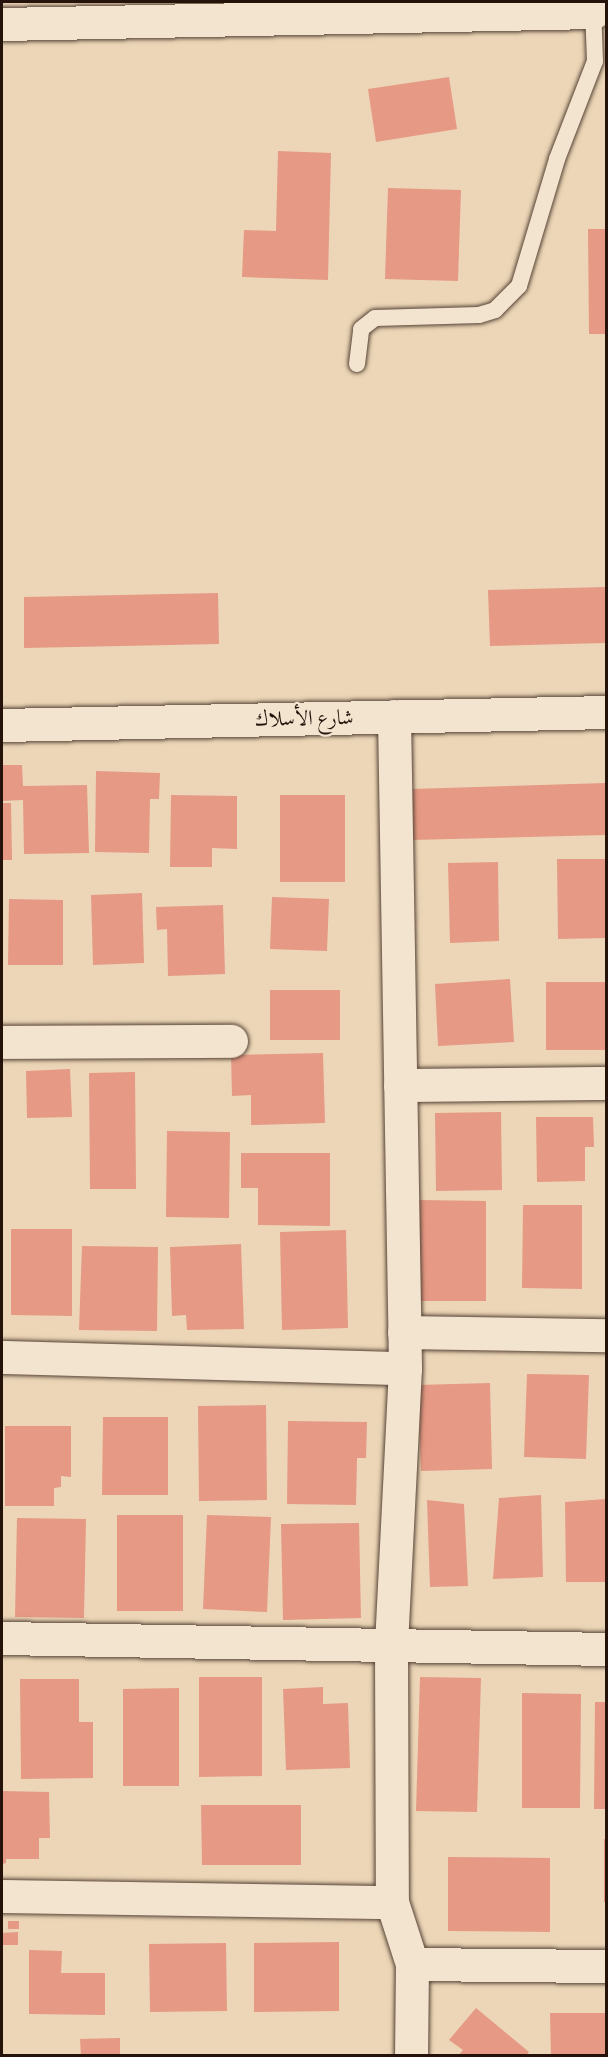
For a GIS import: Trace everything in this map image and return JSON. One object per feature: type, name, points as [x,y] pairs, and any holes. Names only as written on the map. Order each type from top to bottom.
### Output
[{"type":"street","points":[[2,24],[593,7]]},
{"type":"street","name":"شارع الأسلاك","points":[[2,725],[606,712]]},
{"type":"street","points":[[394,716],[405,1368],[391,1645],[392,1902],[412,1964],[411,2055]]},
{"type":"street","points":[[2,1042],[231,1041]]},
{"type":"street","points":[[400,1085],[606,1083]]},
{"type":"street","points":[[404,1332],[606,1335]]},
{"type":"street","points":[[2,1358],[405,1368]]},
{"type":"street","points":[[2,1638],[606,1649]]},
{"type":"street","points":[[2,1896],[392,1902]]},
{"type":"street","points":[[412,1964],[606,1966]]},
{"type":"lane","points":[[357,363],[361,329],[375,318],[478,315],[495,310],[519,286],[557,159],[595,61],[593,7]]},
{"type":"building","points":[[449,77],[457,129],[376,142],[368,89]]},
{"type":"building","points":[[278,151],[331,153],[328,280],[242,277],[244,230],[276,231]]},
{"type":"building","points":[[388,188],[461,190],[458,281],[385,279]]},
{"type":"building","points":[[588,229],[606,229],[606,334],[589,334]]},
{"type":"building","points":[[606,587],[606,643],[490,646],[488,590]]},
{"type":"building","points":[[218,593],[219,644],[24,648],[24,597]]},
{"type":"building","points":[[2,765],[22,765],[23,786],[87,785],[89,853],[24,854],[23,800],[2,801]]},
{"type":"building","points":[[96,771],[160,773],[159,799],[150,799],[149,853],[95,852]]},
{"type":"building","points":[[606,783],[606,835],[412,840],[411,789]]},
{"type":"building","points":[[171,795],[237,796],[237,849],[212,848],[212,867],[170,867]]},
{"type":"building","points":[[280,795],[345,795],[345,882],[280,882]]},
{"type":"building","points":[[2,803],[11,803],[12,860],[2,860]]},
{"type":"building","points":[[557,859],[606,859],[606,938],[558,939]]},
{"type":"building","points":[[498,862],[499,941],[450,943],[448,863]]},
{"type":"building","points":[[142,893],[144,963],[93,965],[91,895]]},
{"type":"building","points":[[272,897],[329,899],[327,951],[270,949]]},
{"type":"building","points":[[9,899],[63,900],[63,965],[8,965]]},
{"type":"building","points":[[223,905],[225,974],[168,976],[167,929],[157,930],[156,907]]},
{"type":"building","points":[[510,979],[514,1042],[438,1046],[435,984]]},
{"type":"building","points":[[546,982],[606,982],[606,1050],[546,1050]]},
{"type":"building","points":[[270,990],[340,990],[340,1040],[270,1040]]},
{"type":"building","points":[[323,1053],[325,1123],[251,1125],[251,1095],[232,1096],[231,1055]]},
{"type":"building","points":[[70,1069],[72,1117],[27,1118],[26,1071]]},
{"type":"building","points":[[135,1072],[136,1189],[90,1189],[89,1073]]},
{"type":"building","points":[[501,1112],[502,1190],[436,1191],[435,1113]]},
{"type":"building","points":[[536,1117],[593,1117],[594,1147],[585,1147],[585,1181],[537,1182]]},
{"type":"building","points":[[167,1131],[230,1132],[229,1218],[166,1217]]},
{"type":"building","points":[[241,1153],[330,1153],[330,1226],[258,1225],[258,1188],[241,1188]]},
{"type":"building","points":[[419,1200],[486,1201],[486,1301],[419,1301]]},
{"type":"building","points":[[523,1205],[582,1205],[582,1289],[522,1288]]},
{"type":"building","points":[[11,1229],[72,1229],[72,1316],[11,1315]]},
{"type":"building","points":[[346,1230],[348,1328],[282,1330],[280,1232]]},
{"type":"building","points":[[241,1244],[244,1329],[187,1330],[186,1315],[172,1316],[170,1247]]},
{"type":"building","points":[[82,1246],[158,1247],[157,1331],[79,1330]]},
{"type":"building","points":[[527,1374],[589,1375],[586,1459],[524,1457]]},
{"type":"building","points":[[490,1383],[492,1469],[421,1471],[418,1385]]},
{"type":"building","points":[[266,1405],[267,1500],[199,1501],[198,1406]]},
{"type":"building","points":[[103,1417],[168,1417],[168,1495],[102,1495]]},
{"type":"building","points":[[288,1421],[367,1422],[366,1458],[357,1458],[356,1505],[287,1504]]},
{"type":"building","points":[[5,1426],[71,1426],[71,1477],[61,1476],[61,1487],[54,1488],[54,1506],[5,1506]]},
{"type":"building","points":[[541,1495],[543,1577],[493,1579],[499,1498]]},
{"type":"building","points":[[606,1499],[606,1582],[566,1582],[565,1502]]},
{"type":"building","points":[[427,1500],[464,1504],[468,1586],[430,1587]]},
{"type":"building","points":[[117,1515],[183,1515],[183,1611],[117,1611]]},
{"type":"building","points":[[207,1515],[271,1517],[267,1612],[203,1609]]},
{"type":"building","points":[[17,1518],[86,1519],[84,1618],[15,1617]]},
{"type":"building","points":[[359,1523],[361,1618],[283,1620],[281,1524]]},
{"type":"building","points":[[199,1677],[262,1677],[262,1776],[199,1777]]},
{"type":"building","points":[[420,1677],[481,1678],[477,1812],[416,1811]]},
{"type":"building","points":[[20,1679],[79,1679],[79,1722],[93,1722],[93,1778],[21,1779]]},
{"type":"building","points":[[323,1687],[323,1704],[348,1703],[350,1768],[286,1770],[283,1689]]},
{"type":"building","points":[[179,1688],[179,1786],[123,1786],[123,1689]]},
{"type":"building","points":[[522,1693],[581,1694],[580,1808],[522,1808]]},
{"type":"building","points":[[595,1702],[606,1702],[606,1809],[594,1809]]},
{"type":"building","points":[[2,1791],[49,1792],[50,1838],[39,1838],[39,1859],[6,1859],[6,1863],[2,1864]]},
{"type":"building","points":[[201,1805],[301,1805],[301,1865],[202,1865]]},
{"type":"building","points":[[604,1839],[606,1839],[606,1902],[604,1902]]},
{"type":"building","points":[[448,1857],[550,1858],[550,1932],[448,1931]]},
{"type":"building","points":[[8,1921],[19,1921],[19,1929],[8,1929]]},
{"type":"building","points":[[18,1932],[18,1945],[2,1945],[2,1933]]},
{"type":"building","points":[[339,1942],[339,2011],[254,2012],[254,1943]]},
{"type":"building","points":[[226,1943],[227,2011],[150,2012],[149,1944]]},
{"type":"building","points":[[29,1950],[62,1951],[61,1973],[105,1973],[105,2015],[29,2014]]},
{"type":"building","points":[[476,2008],[529,2052],[526,2056],[458,2056],[463,2050],[449,2040]]},
{"type":"building","points":[[550,2013],[606,2013],[606,2056],[551,2056]]},
{"type":"building","points":[[120,2038],[120,2056],[81,2056],[80,2039]]}]
